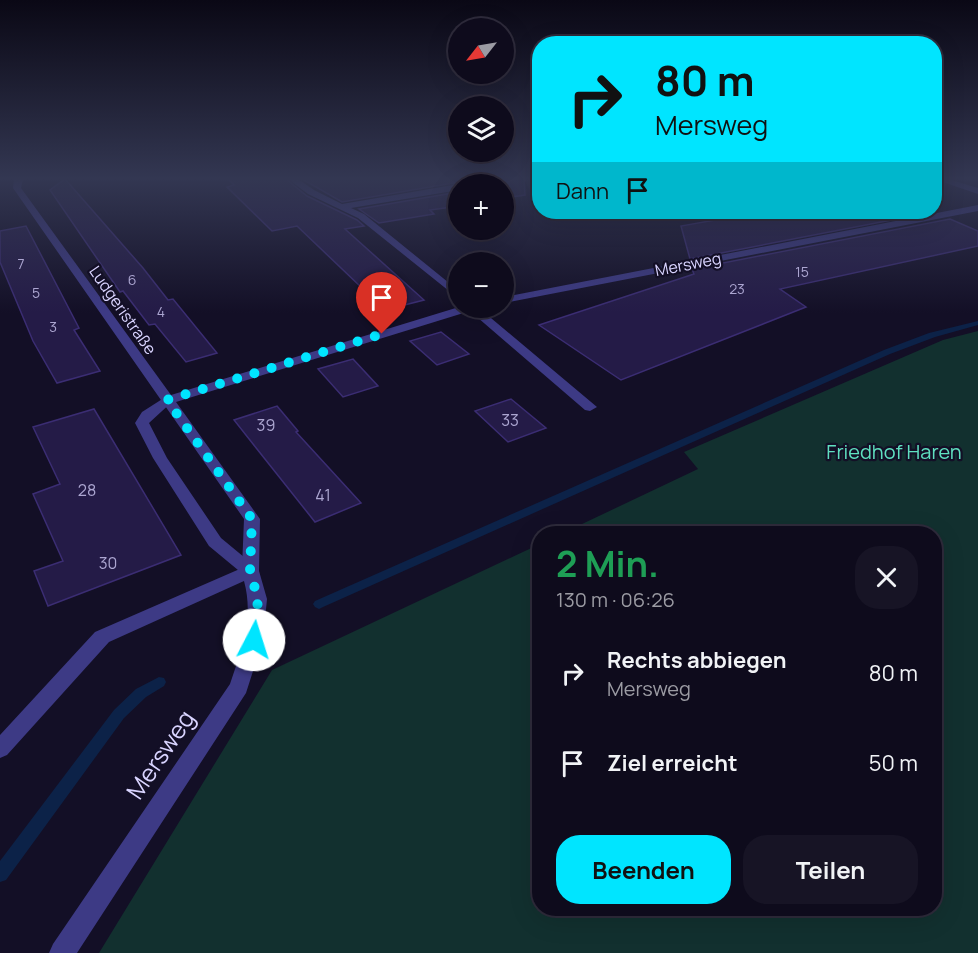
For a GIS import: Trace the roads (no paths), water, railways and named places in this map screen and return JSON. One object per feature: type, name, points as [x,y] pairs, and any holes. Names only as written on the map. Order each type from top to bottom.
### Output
[{"type":"street","name":"Ludgeristraße","points":[[42,223],[167,400]]},
{"type":"street","points":[[370,223],[448,287]]},
{"type":"street","name":"Mersweg","points":[[514,298],[898,223]]},
{"type":"street","points":[[0,749],[102,638],[250,571],[215,542],[160,458],[142,423],[147,415],[167,400],[448,314]]},
{"type":"street","points":[[485,318],[590,406]]},
{"type":"street","name":"Mersweg","points":[[62,953],[239,687],[254,640],[258,599],[250,571],[252,519],[167,400]]},
{"type":"waterway","points":[[319,604],[887,352],[932,335],[978,323]]},
{"type":"waterway","points":[[0,874],[119,714],[141,693],[159,682]]},
{"type":"park label","name":"Friedhof Haren","points":[[894,452]]}]
